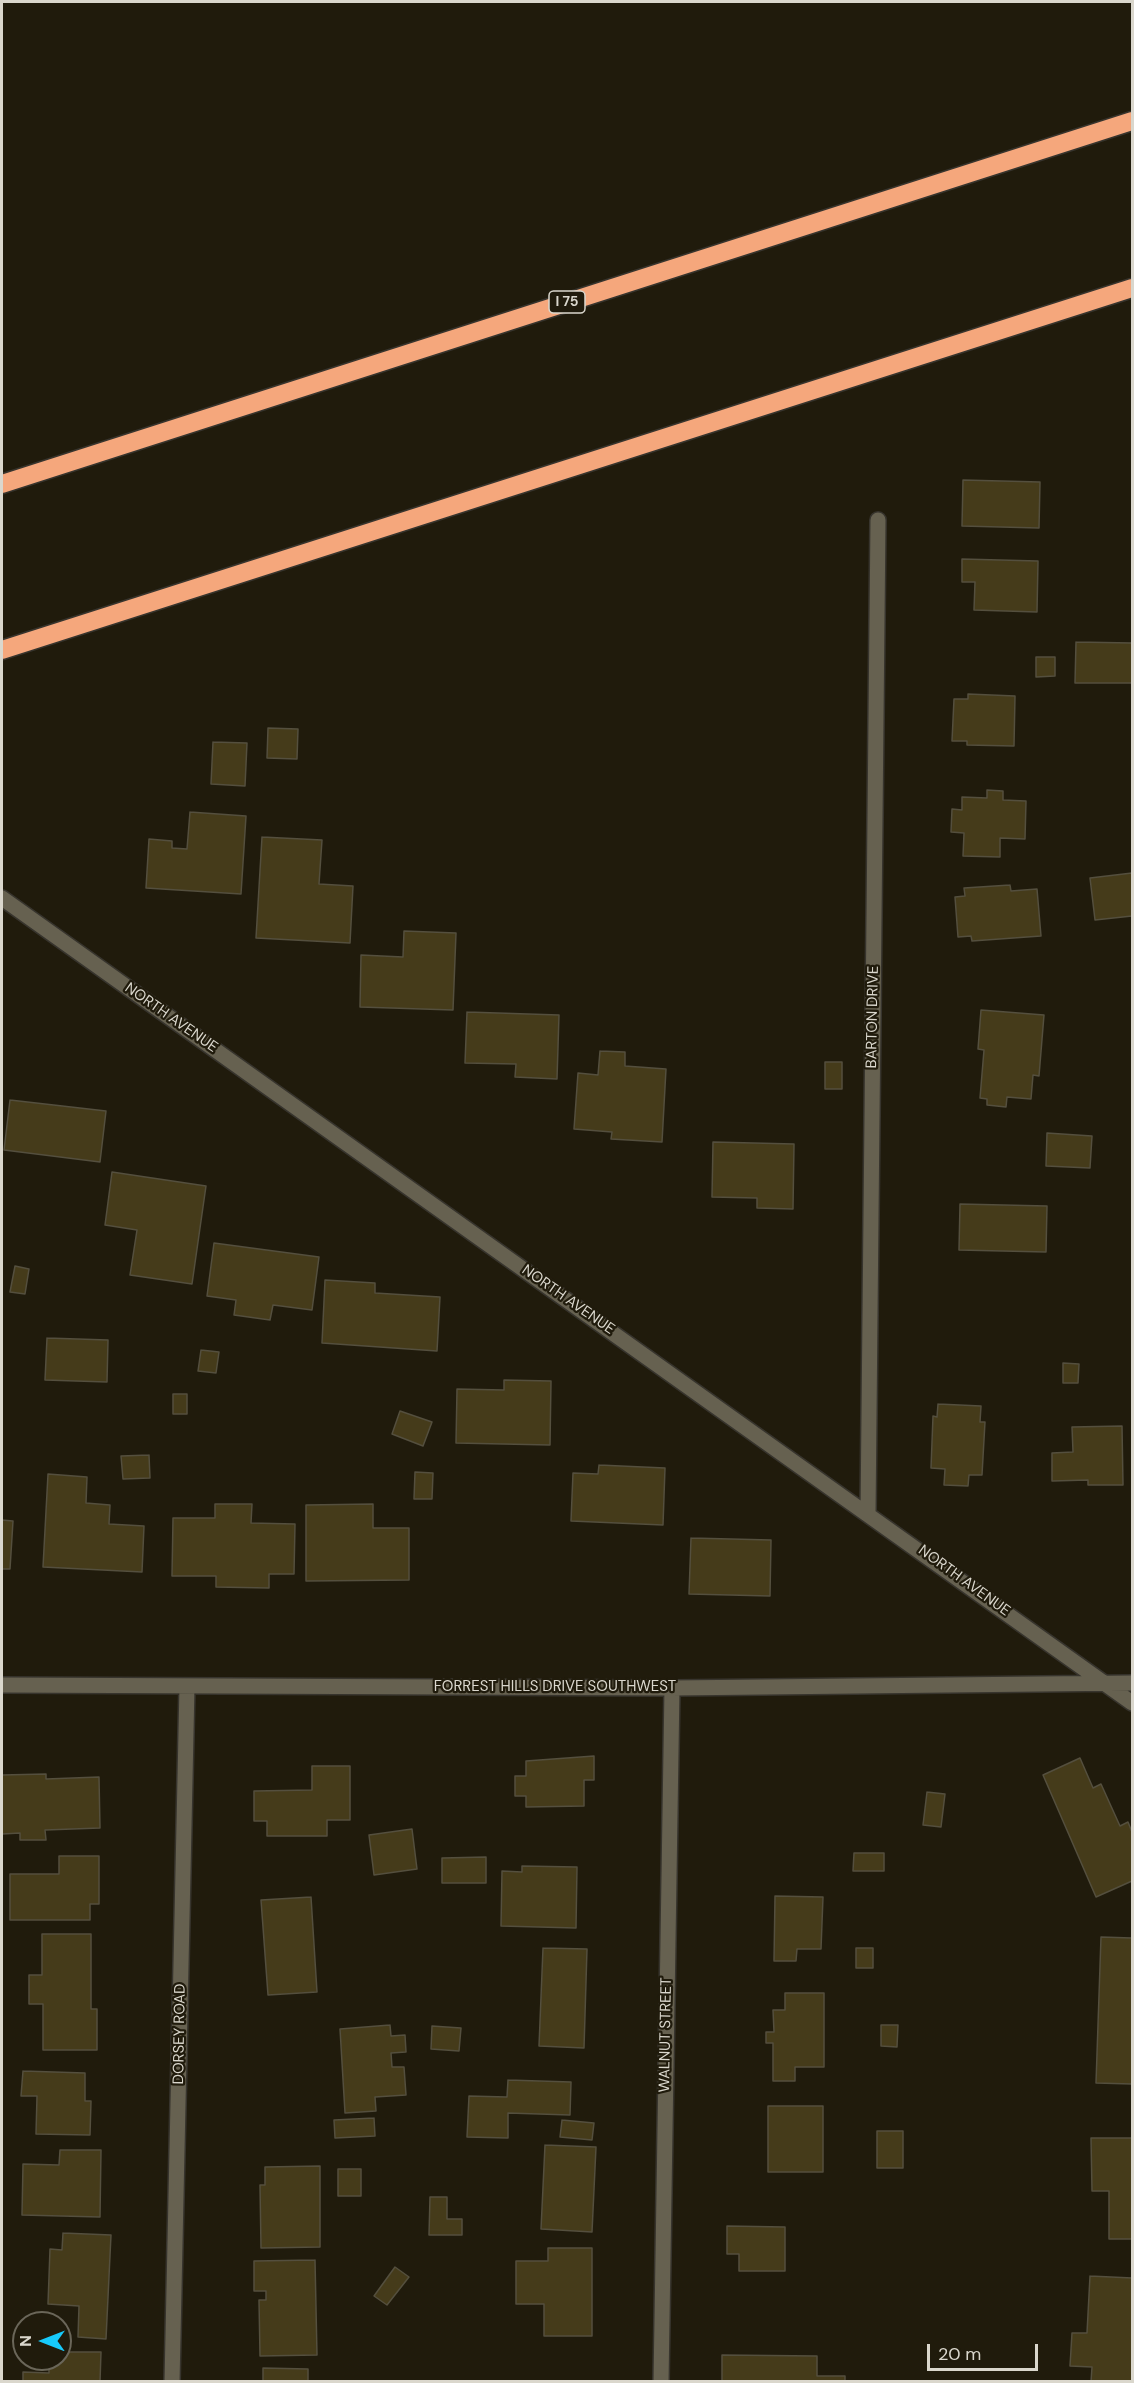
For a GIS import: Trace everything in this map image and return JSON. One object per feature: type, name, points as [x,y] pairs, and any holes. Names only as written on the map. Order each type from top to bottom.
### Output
[{"type":"highway","name":"I 75","points":[[2,484],[1132,121]]},
{"type":"highway","points":[[2,650],[1132,288]]},
{"type":"street","name":"BARTON DRIVE","points":[[868,1513],[878,520]]},
{"type":"street","name":"NORTH AVENUE","points":[[2,898],[1132,1703]]},
{"type":"street","name":"FORREST HILLS DRIVE SOUTHWEST","points":[[2,1685],[672,1688],[1132,1683]]},
{"type":"street","name":"DORSEY ROAD","points":[[172,2382],[187,1686]]},
{"type":"street","name":"WALNUT STREET","points":[[661,2382],[672,1688]]},
{"type":"building","points":[[963,480],[1040,482],[1039,528],[962,526]]},
{"type":"building","points":[[962,559],[1038,561],[1037,612],[974,610],[975,582],[962,582]]},
{"type":"building","points":[[1076,642],[1132,643],[1132,683],[1075,683]]},
{"type":"building","points":[[1036,657],[1055,657],[1055,676],[1036,677]]},
{"type":"building","points":[[968,694],[1015,696],[1014,746],[967,745],[967,741],[952,741],[954,699],[968,699]]},
{"type":"building","points":[[268,728],[298,729],[297,759],[267,758]]},
{"type":"building","points":[[213,742],[247,743],[245,786],[211,784]]},
{"type":"building","points":[[987,790],[1003,791],[1003,800],[1026,801],[1025,839],[1000,838],[1000,857],[963,856],[964,833],[951,832],[952,809],[962,810],[962,797],[987,798]]},
{"type":"building","points":[[190,812],[246,816],[241,894],[146,888],[149,839],[172,841],[172,848],[187,849]]},
{"type":"building","points":[[262,837],[322,840],[319,884],[353,886],[350,943],[256,938]]},
{"type":"building","points":[[1132,873],[1132,916],[1095,920],[1090,878]]},
{"type":"building","points":[[1010,885],[1011,891],[1037,889],[1041,936],[972,941],[971,936],[958,937],[955,897],[965,896],[964,888]]},
{"type":"building","points":[[404,931],[456,933],[453,1010],[360,1007],[361,955],[403,957]]},
{"type":"building","points":[[981,1010],[1044,1015],[1039,1076],[1033,1075],[1031,1099],[1007,1097],[1006,1107],[987,1105],[987,1099],[980,1098],[984,1050],[978,1049]]},
{"type":"building","points":[[467,1012],[559,1015],[557,1079],[515,1077],[516,1064],[465,1063]]},
{"type":"building","points":[[600,1051],[625,1052],[625,1066],[666,1069],[662,1142],[611,1139],[612,1132],[574,1129],[578,1073],[598,1075]]},
{"type":"building","points":[[825,1062],[842,1062],[842,1089],[825,1089]]},
{"type":"building","points":[[10,1100],[106,1111],[100,1162],[4,1150]]},
{"type":"building","points":[[1047,1133],[1092,1136],[1090,1168],[1046,1166]]},
{"type":"building","points":[[713,1142],[794,1144],[793,1209],[757,1208],[757,1198],[712,1197]]},
{"type":"building","points":[[112,1172],[206,1186],[192,1284],[130,1275],[137,1230],[105,1225]]},
{"type":"building","points":[[960,1204],[1047,1206],[1046,1252],[959,1250]]},
{"type":"building","points":[[214,1243],[319,1257],[312,1310],[273,1305],[270,1320],[234,1315],[236,1300],[207,1296]]},
{"type":"building","points":[[15,1266],[29,1269],[25,1294],[10,1292]]},
{"type":"building","points":[[325,1280],[375,1283],[375,1293],[440,1297],[437,1351],[322,1343]]},
{"type":"building","points":[[47,1338],[108,1340],[107,1382],[45,1380]]},
{"type":"building","points":[[201,1350],[219,1352],[216,1373],[198,1371]]},
{"type":"building","points":[[1063,1363],[1079,1364],[1078,1383],[1063,1383]]},
{"type":"building","points":[[504,1380],[551,1381],[550,1445],[456,1443],[457,1389],[504,1390]]},
{"type":"building","points":[[173,1394],[187,1394],[187,1414],[173,1414]]},
{"type":"building","points":[[938,1404],[981,1406],[980,1422],[985,1422],[982,1475],[969,1475],[968,1486],[944,1485],[945,1469],[931,1468],[933,1416],[937,1417]]},
{"type":"building","points":[[400,1411],[432,1422],[423,1446],[392,1434]]},
{"type":"building","points":[[1122,1426],[1123,1485],[1088,1485],[1088,1480],[1052,1481],[1052,1453],[1073,1452],[1072,1427]]},
{"type":"building","points":[[149,1455],[150,1478],[123,1479],[121,1456]]},
{"type":"building","points":[[599,1465],[665,1468],[663,1525],[571,1521],[573,1473],[598,1474]]},
{"type":"building","points":[[415,1472],[433,1473],[432,1499],[414,1499]]},
{"type":"building","points":[[48,1474],[87,1477],[86,1503],[110,1505],[109,1524],[144,1526],[142,1572],[43,1567]]},
{"type":"building","points":[[215,1504],[252,1504],[251,1523],[295,1524],[294,1574],[269,1574],[269,1588],[216,1587],[216,1576],[172,1576],[173,1518],[215,1518]]},
{"type":"building","points":[[373,1504],[373,1528],[409,1528],[409,1580],[306,1581],[306,1505]]},
{"type":"building","points":[[2,1520],[13,1521],[10,1569],[2,1569]]},
{"type":"building","points":[[691,1538],[771,1540],[770,1596],[689,1594]]},
{"type":"building","points":[[594,1756],[594,1780],[584,1780],[584,1806],[526,1807],[526,1796],[515,1796],[515,1776],[526,1776],[526,1761]]},
{"type":"building","points":[[1080,1758],[1093,1788],[1101,1784],[1120,1826],[1128,1822],[1132,1832],[1132,1881],[1096,1897],[1043,1775]]},
{"type":"building","points":[[312,1766],[350,1766],[350,1820],[327,1820],[327,1836],[267,1836],[267,1821],[254,1821],[254,1791],[312,1790]]},
{"type":"building","points":[[46,1774],[46,1779],[99,1777],[100,1828],[45,1830],[46,1840],[20,1840],[20,1833],[2,1834],[2,1775]]},
{"type":"building","points":[[927,1792],[945,1794],[941,1827],[923,1825]]},
{"type":"building","points":[[412,1829],[417,1869],[374,1875],[369,1835]]},
{"type":"building","points":[[854,1853],[884,1853],[884,1871],[853,1871]]},
{"type":"building","points":[[59,1856],[99,1856],[99,1904],[90,1904],[90,1920],[10,1920],[10,1874],[59,1874]]},
{"type":"building","points":[[486,1857],[486,1883],[442,1883],[442,1858]]},
{"type":"building","points":[[522,1866],[577,1867],[576,1928],[501,1926],[502,1871],[522,1872]]},
{"type":"building","points":[[775,1896],[823,1897],[821,1949],[797,1949],[796,1961],[774,1961]]},
{"type":"building","points":[[311,1897],[317,1992],[268,1995],[261,1900]]},
{"type":"building","points":[[42,1934],[91,1934],[91,2009],[97,2009],[97,2050],[43,2050],[43,2004],[29,2004],[29,1975],[42,1975]]},
{"type":"building","points":[[1101,1937],[1132,1938],[1132,2084],[1096,2083]]},
{"type":"building","points":[[543,1948],[587,1949],[584,2048],[539,2046]]},
{"type":"building","points":[[856,1948],[873,1948],[873,1968],[856,1968]]},
{"type":"building","points":[[785,1993],[824,1993],[824,2067],[795,2067],[795,2081],[773,2081],[773,2043],[766,2043],[766,2032],[774,2032],[773,2010],[785,2010]]},
{"type":"building","points":[[390,2025],[391,2036],[405,2035],[406,2052],[391,2053],[392,2067],[404,2067],[406,2095],[375,2097],[376,2111],[345,2113],[340,2029]]},
{"type":"building","points":[[881,2025],[898,2025],[897,2047],[881,2046]]},
{"type":"building","points":[[432,2026],[461,2028],[459,2051],[431,2049]]},
{"type":"building","points":[[23,2071],[85,2073],[85,2101],[91,2101],[90,2135],[36,2134],[37,2096],[21,2096]]},
{"type":"building","points":[[508,2080],[571,2082],[570,2115],[508,2113],[508,2138],[467,2137],[469,2096],[507,2097]]},
{"type":"building","points":[[768,2106],[823,2106],[823,2172],[768,2172]]},
{"type":"building","points":[[374,2118],[375,2136],[335,2138],[334,2120]]},
{"type":"building","points":[[562,2120],[594,2123],[592,2140],[560,2137]]},
{"type":"building","points":[[877,2131],[903,2131],[903,2168],[877,2168]]},
{"type":"building","points":[[1091,2138],[1132,2138],[1132,2239],[1109,2239],[1109,2191],[1092,2191]]},
{"type":"building","points":[[545,2145],[596,2147],[592,2232],[541,2229]]},
{"type":"building","points":[[60,2150],[101,2150],[100,2217],[22,2215],[23,2164],[59,2165]]},
{"type":"building","points":[[320,2166],[320,2247],[261,2248],[260,2185],[265,2185],[265,2167]]},
{"type":"building","points":[[338,2169],[361,2169],[361,2196],[338,2196]]},
{"type":"building","points":[[430,2197],[447,2197],[447,2219],[462,2219],[462,2235],[429,2235]]},
{"type":"building","points":[[727,2226],[785,2227],[785,2271],[739,2271],[739,2254],[727,2254]]},
{"type":"building","points":[[63,2233],[111,2235],[106,2339],[78,2337],[79,2306],[48,2304],[50,2249],[62,2250]]},
{"type":"building","points":[[548,2248],[592,2248],[592,2336],[544,2336],[544,2304],[516,2304],[516,2261],[548,2261]]},
{"type":"building","points":[[315,2260],[317,2355],[260,2356],[259,2300],[266,2300],[266,2291],[254,2291],[254,2261]]},
{"type":"building","points":[[395,2267],[409,2277],[387,2305],[374,2296]]},
{"type":"building","points":[[1090,2276],[1132,2278],[1132,2382],[1091,2382],[1092,2367],[1070,2366],[1072,2333],[1087,2333]]},
{"type":"building","points":[[72,2352],[101,2352],[100,2382],[23,2382],[23,2372],[49,2373],[49,2371],[72,2371]]},
{"type":"building","points":[[722,2355],[817,2356],[817,2376],[845,2376],[845,2382],[722,2382]]},
{"type":"building","points":[[263,2368],[308,2369],[308,2382],[263,2382]]}]
